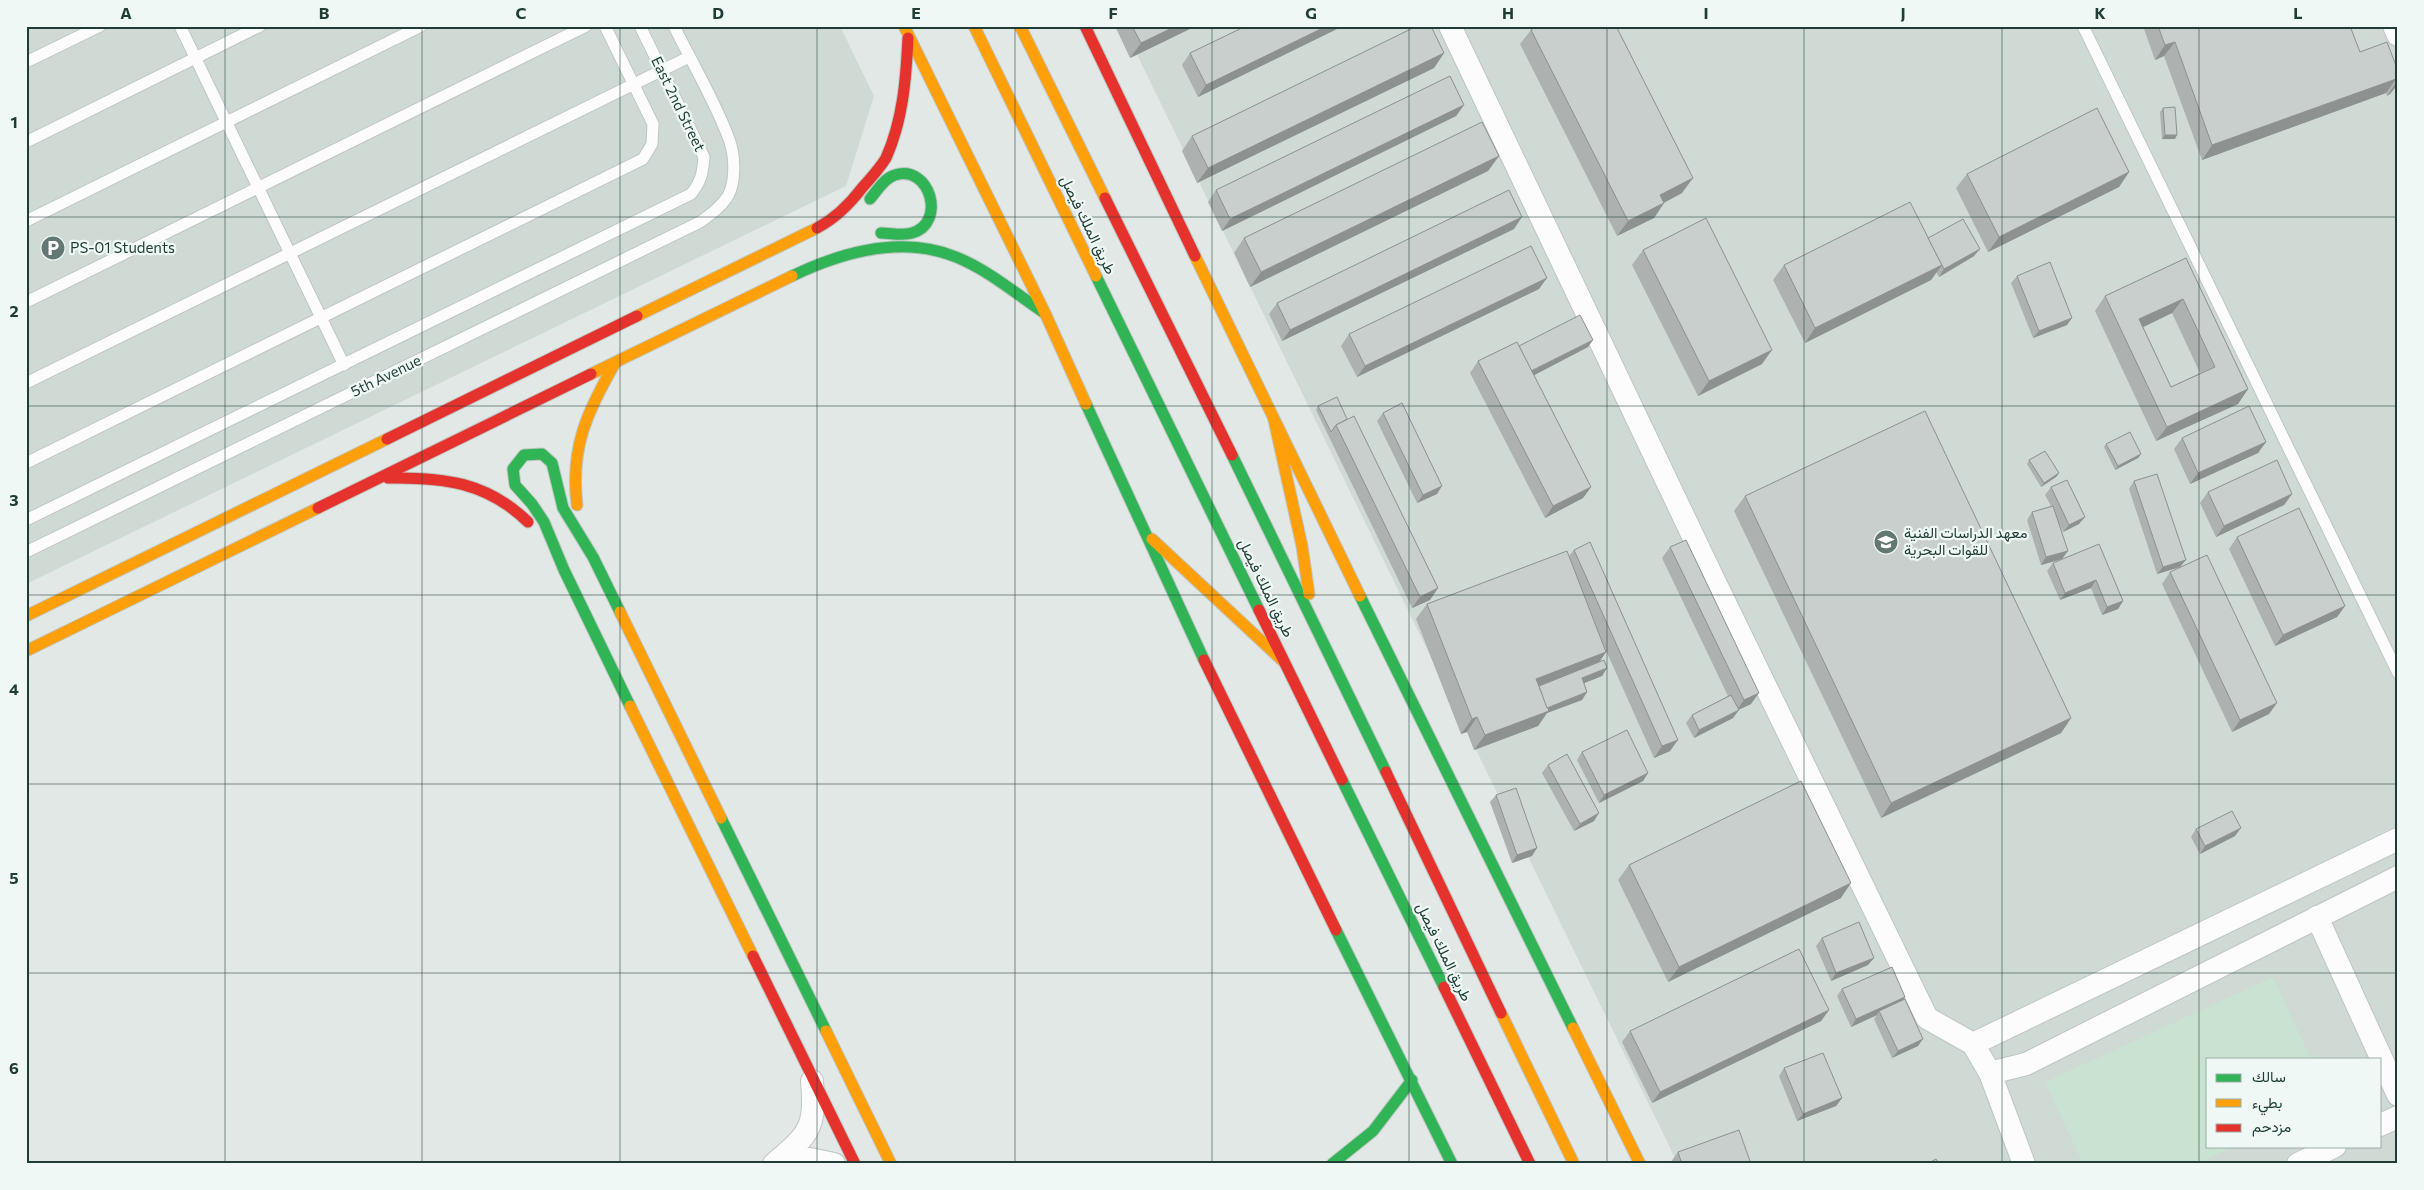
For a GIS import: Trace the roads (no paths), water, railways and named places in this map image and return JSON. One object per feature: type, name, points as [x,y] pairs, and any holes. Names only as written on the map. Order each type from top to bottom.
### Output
[{"type":"main road","name":"طريق الملك فيصل","points":[[974,26],[1530,1164]]},
{"type":"main road","name":"طريق الملك فيصل","points":[[1020,26],[1312,618],[1574,1164]]},
{"type":"main road","points":[[1085,26],[1274,420],[1640,1164]]},
{"type":"main road","points":[[808,233],[830,221],[849,205],[885,158],[897,125],[906,83],[906,30]]},
{"type":"main road","points":[[906,30],[1045,313],[1142,530],[1237,730],[1452,1164]]},
{"type":"main road","points":[[26,616],[808,233],[861,209],[887,180],[897,174],[907,174],[925,183],[932,198],[932,208],[928,223],[912,233],[872,235]]},
{"type":"main road","points":[[26,651],[822,262],[854,242]]},
{"type":"main road","points":[[822,262],[853,251],[878,248],[903,247],[932,251],[955,257],[977,268],[1045,313]]},
{"type":"main road","points":[[592,556],[587,533],[578,510],[573,483],[574,463],[578,440],[585,421],[593,402],[615,363]]},
{"type":"main road","points":[[1274,420],[1302,546],[1312,618]]},
{"type":"main road","points":[[855,1164],[564,570],[541,516],[533,503],[515,486],[512,479],[514,465],[524,455],[542,454],[550,459],[554,468],[560,502],[592,556],[891,1164]]},
{"type":"main road","points":[[379,479],[437,478],[494,495],[517,508],[536,530],[564,570]]},
{"type":"main road","points":[[1142,530],[1287,664]]},
{"type":"main road","points":[[1332,1164],[1372,1131],[1412,1080]]},
{"type":"street","points":[[1450,26],[1708,567],[1927,1018],[1973,1044],[1990,1073],[2024,1164]]},
{"type":"street","points":[[2394,26],[2398,35]]},
{"type":"street","points":[[1973,1044],[2398,839]]},
{"type":"street","points":[[1990,1073],[2026,1064],[2398,877]]},
{"type":"street","points":[[2317,917],[2381,1058]]},
{"type":"street","points":[[2382,1060],[2398,1095]]},
{"type":"street","points":[[774,1164],[803,1139],[809,1125],[814,1108],[812,1075]]},
{"type":"street","points":[[2382,1124],[2398,1117]]},
{"type":"street","points":[[2298,1164],[2331,1148]]},
{"type":"street","points":[[791,1164],[810,1159],[834,1164]]},
{"type":"lane","points":[[26,62],[100,26]]},
{"type":"lane","points":[[180,26],[344,365]]},
{"type":"lane","points":[[26,142],[260,26]]},
{"type":"lane","points":[[26,221],[421,26]]},
{"type":"lane","points":[[26,302],[586,26]]},
{"type":"lane","points":[[26,463],[643,159],[652,144],[653,124],[605,26]]},
{"type":"lane","name":"East 2nd Street","points":[[640,26],[704,157],[703,172],[699,185]]},
{"type":"lane","name":"East 2nd Street","points":[[674,26],[730,141],[734,167],[731,184]]},
{"type":"lane","points":[[2083,26],[2398,673]]},
{"type":"lane","points":[[26,384],[689,57]]},
{"type":"lane","name":"5th Avenue","points":[[26,552],[700,222],[716,211],[728,195],[731,184]]},
{"type":"lane","name":"5th Avenue","points":[[26,520],[670,205],[691,194],[699,185]]},
{"type":"place","name":"PS-01 Students","points":[[53,248]]},
{"type":"place","name":"معهد الدراسات الفنية للقوات البحرية","points":[[1886,542]]}]
